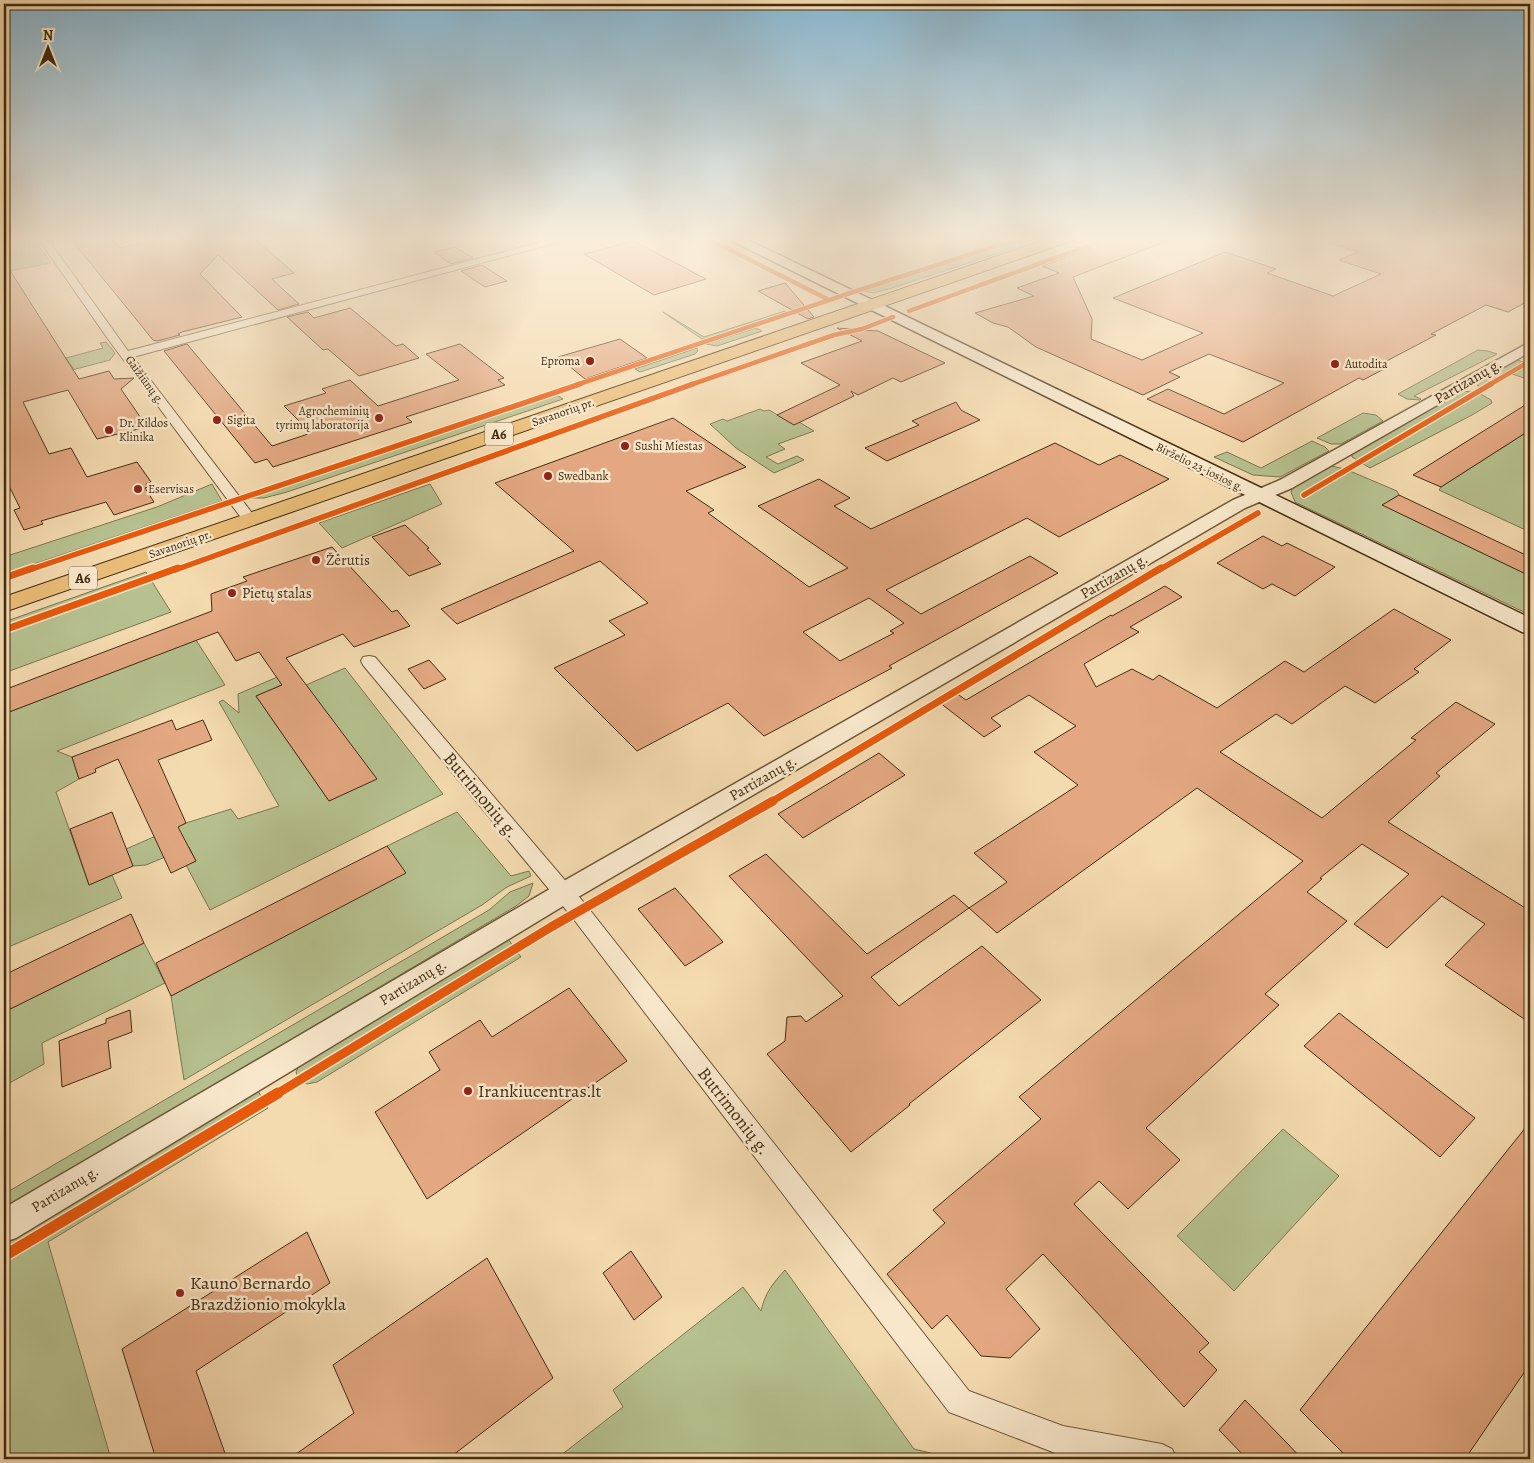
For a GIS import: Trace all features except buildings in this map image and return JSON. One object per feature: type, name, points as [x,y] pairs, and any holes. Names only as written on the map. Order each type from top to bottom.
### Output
[{"type":"main road","name":"Savanorių pr.","points":[[4,605],[869,306]]},
{"type":"main road","name":"Birželio 23-iosios g.","points":[[871,306],[1530,627]]},
{"type":"street","name":"Gaižiūnų g.","points":[[91,306],[250,520]]},
{"type":"street","points":[[126,354],[309,306]]},
{"type":"street","name":"Partizanų g.","points":[[4,1226],[564,893],[1239,504],[1286,484],[1530,346]]},
{"type":"street","name":"Butrimonių g.","points":[[368,661],[564,893],[959,1402],[1063,1441],[1162,1459]]},
{"type":"green space","points":[[785,311],[786,313],[706,340],[663,312],[704,337]]},
{"type":"green space","points":[[756,328],[762,331],[717,346],[706,344]]},
{"type":"green space","points":[[106,342],[115,353],[110,360],[4,388],[4,384],[73,368],[66,358],[103,348],[100,343]]},
{"type":"green space","points":[[697,348],[698,351],[695,354],[640,372],[635,369]]},
{"type":"green space","points":[[1478,350],[1497,354],[1414,396],[1420,400],[1407,399],[1398,394]]},
{"type":"green space","points":[[1517,360],[1530,364],[1530,380],[1509,373],[1482,388],[1477,385],[1476,383]]},
{"type":"green space","points":[[1463,391],[1479,393],[1491,400],[1492,403],[1370,468],[1352,457],[1352,454]]},
{"type":"green space","points":[[557,395],[563,399],[287,492],[264,498],[251,498]]},
{"type":"green space","points":[[760,409],[764,411],[769,410],[793,424],[799,422],[814,431],[778,444],[785,449],[766,457],[778,464],[797,456],[804,460],[774,473],[736,448],[710,424],[723,419],[727,421]]},
{"type":"green space","points":[[1363,413],[1376,415],[1383,421],[1341,444],[1331,444],[1317,438]]},
{"type":"green space","points":[[1530,430],[1530,532],[1439,490],[1441,487]]},
{"type":"green space","points":[[1312,441],[1329,451],[1280,477],[1253,475],[1214,457],[1227,452],[1261,468]]},
{"type":"green space","points":[[1331,466],[1345,469],[1397,491],[1399,495],[1383,505],[1530,576],[1530,615],[1295,502],[1291,492],[1293,487]]},
{"type":"green space","points":[[212,484],[222,501],[4,574],[4,557],[157,507]]},
{"type":"green space","points":[[430,484],[442,504],[342,548],[319,523]]},
{"type":"green space","points":[[146,572],[171,612],[4,673],[4,622]]},
{"type":"green space","points":[[196,640],[225,685],[57,751],[72,757],[79,779],[56,792],[89,885],[112,875],[122,898],[4,949],[4,714]]},
{"type":"green space","points":[[345,668],[443,794],[210,910],[186,865],[196,861],[189,847],[146,865],[133,866],[126,849],[186,823],[231,809],[238,819],[279,806],[219,702],[223,700],[239,713],[238,694],[282,675],[288,682],[256,696],[329,801],[376,779],[306,685]]},
{"type":"green space","points":[[457,812],[511,876],[529,871],[531,876],[507,887],[482,905],[184,1080],[171,996],[405,873],[387,846]]},
{"type":"green space","points":[[533,883],[529,896],[516,906],[4,1210],[4,1194],[489,910],[510,892]]},
{"type":"green space","points":[[508,939],[521,957],[317,1082],[307,1084],[299,1080],[296,1072],[300,1063]]},
{"type":"green space","points":[[144,943],[165,983],[42,1043],[44,1064],[4,1086],[4,1012]]},
{"type":"green space","points":[[258,1091],[268,1108],[48,1242],[111,1459],[4,1459],[4,1241]]},
{"type":"green space","points":[[1283,1129],[1339,1176],[1234,1291],[1177,1236]]},
{"type":"green space","points":[[785,1270],[914,1449],[955,1459],[556,1459],[623,1407],[613,1390],[743,1287],[761,1311],[770,1289]]},
{"type":"cycle path","points":[[4,578],[811,306]]},
{"type":"cycle path","points":[[909,311],[922,306]]},
{"type":"cycle path","points":[[4,630],[437,477],[746,365],[834,335],[862,329],[893,317]]},
{"type":"cycle path","points":[[1304,495],[1530,361]]},
{"type":"cycle path","points":[[4,1256],[285,1089],[551,927],[815,777],[1109,598],[1258,513]]},
{"type":"place","name":"Eproma","points":[[590,361]]},
{"type":"place","name":"Autodita","points":[[1335,364]]},
{"type":"place","name":"Agrocheminių tyrimų laboratorija","points":[[379,418]]},
{"type":"place","name":"Sigita","points":[[217,420]]},
{"type":"place","name":"Dr. Kildos Klinika","points":[[109,430]]},
{"type":"place","name":"Sushi Miestas","points":[[625,446]]},
{"type":"place","name":"Swedbank","points":[[548,476]]},
{"type":"place","name":"Eservisas","points":[[138,489]]},
{"type":"place","name":"Žėrutis","points":[[316,560]]},
{"type":"place","name":"Pietų stalas","points":[[232,593]]},
{"type":"place","name":"Irankiucentras.lt","points":[[468,1091]]},
{"type":"place","name":"Kauno Bernardo Brazdžionio mokykla","points":[[180,1293]]}]
